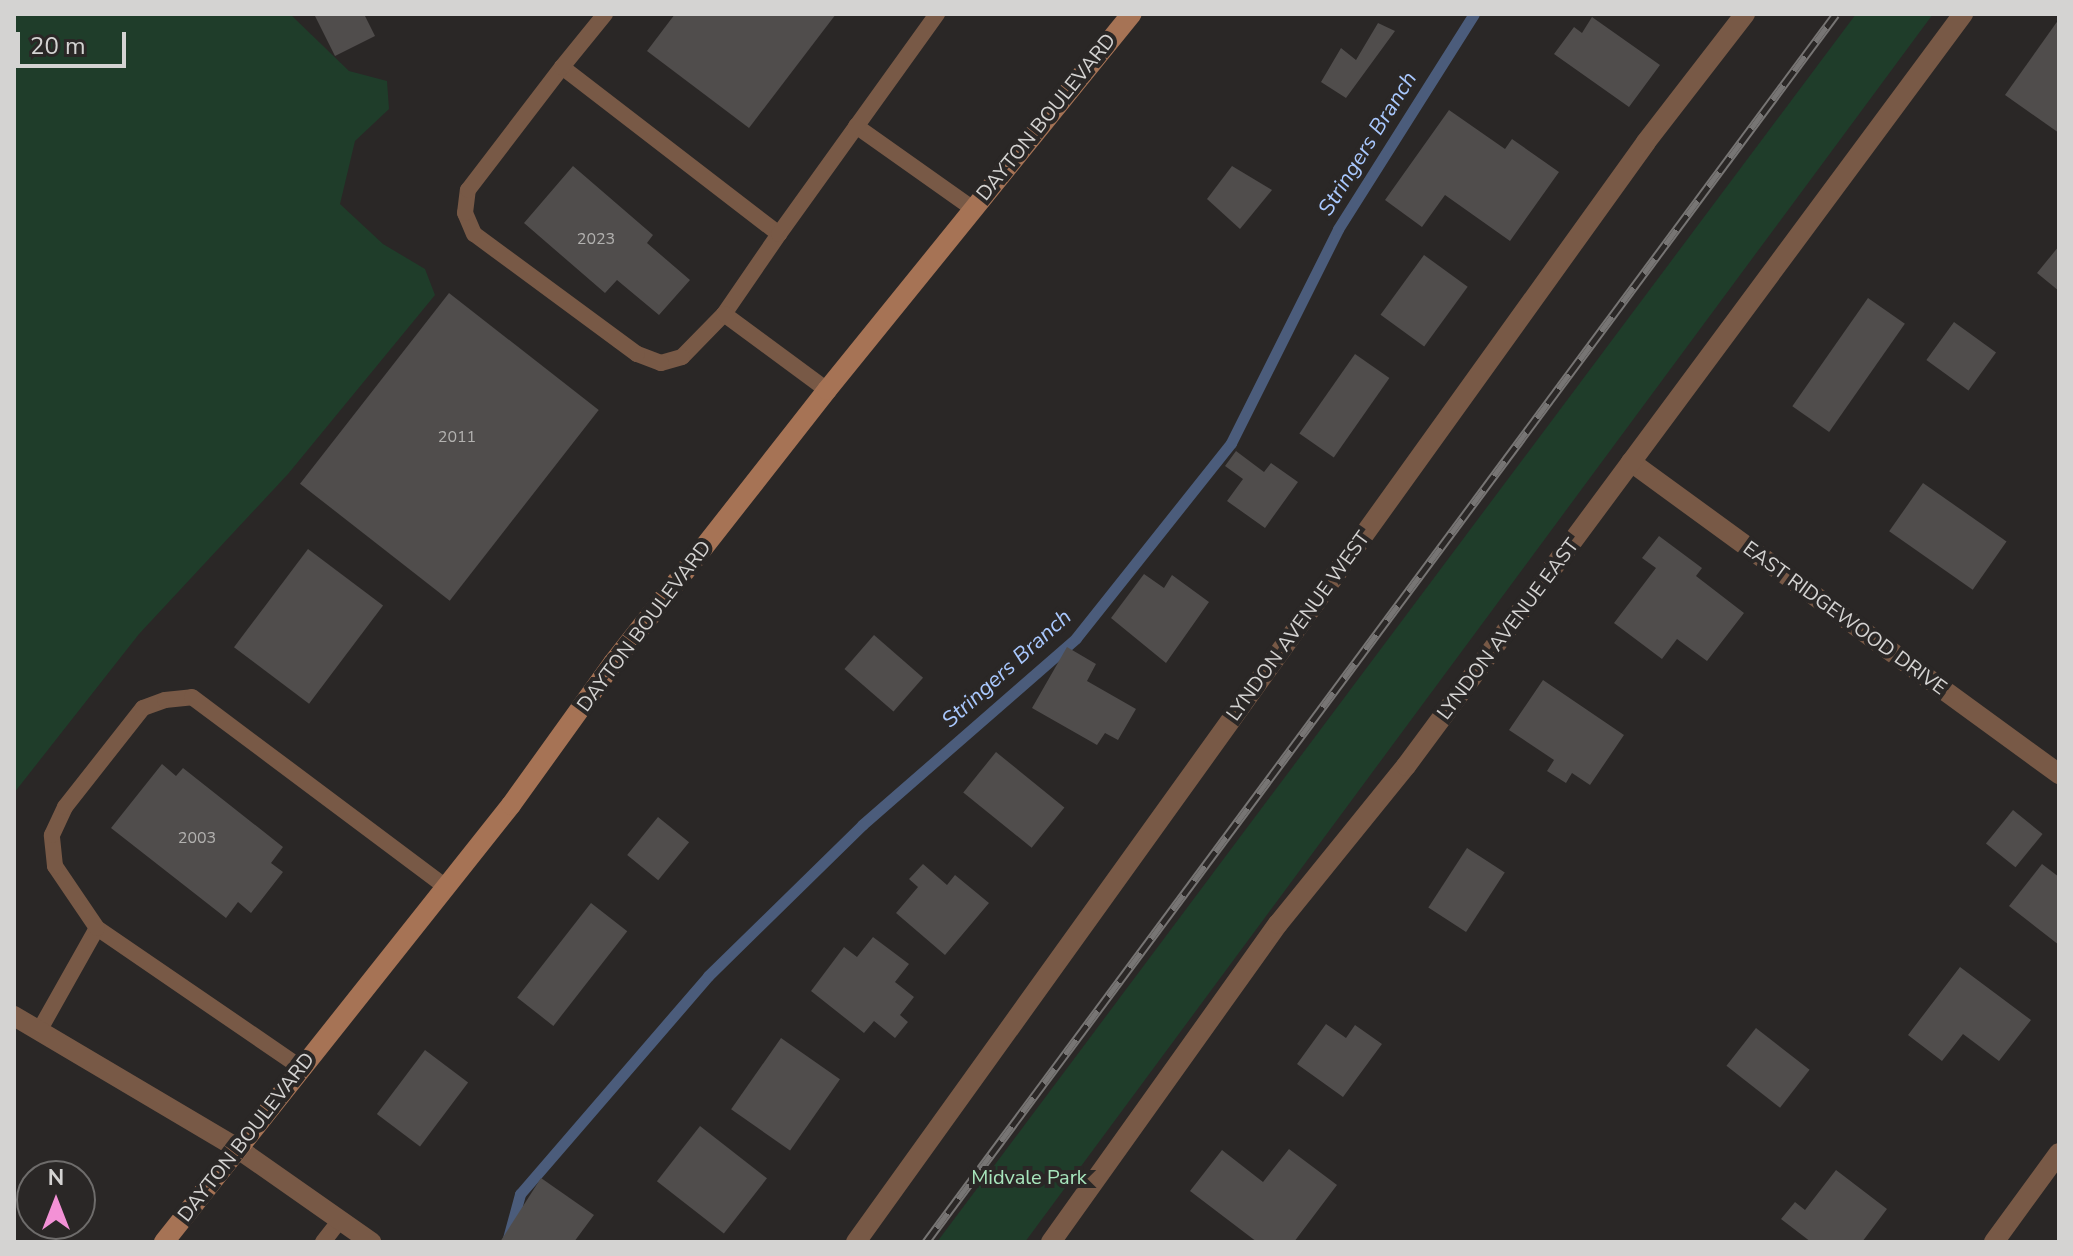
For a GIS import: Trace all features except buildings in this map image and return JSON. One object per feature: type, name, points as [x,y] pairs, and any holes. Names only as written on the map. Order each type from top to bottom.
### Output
[{"type":"main road","name":"DAYTON BOULEVARD","points":[[174,1238],[237,1148],[445,886],[827,390],[1131,14]]},
{"type":"street","name":"LYNDON AVENUE WEST","points":[[856,1242],[1646,142],[1745,14]]},
{"type":"street","name":"LYNDON AVENUE EAST","points":[[1051,1242],[1278,924],[1406,766],[1963,14]]},
{"type":"street","name":"EAST RIDGEWOOD DRIVE","points":[[1631,462],[2059,774]]},
{"type":"street","points":[[14,1016],[237,1148],[371,1242]]},
{"type":"street","points":[[1994,1242],[2059,1153]]},
{"type":"lane","points":[[605,14],[468,190],[465,213],[474,234],[637,354],[661,363],[682,357],[724,314],[937,14]]},
{"type":"lane","points":[[562,67],[779,234]]},
{"type":"lane","points":[[856,126],[972,208]]},
{"type":"lane","points":[[724,314],[827,390]]},
{"type":"lane","points":[[300,1067],[97,928],[55,866],[52,835],[65,807],[143,708],[192,697],[445,886]]},
{"type":"lane","points":[[39,1031],[97,928]]},
{"type":"lane","points":[[323,1242],[340,1220]]},
{"type":"green space","points":[[14,14],[290,14],[349,71],[387,81],[389,109],[355,141],[340,204],[383,244],[425,269],[435,295],[288,474],[139,634],[14,793]]},
{"type":"green space","name":"Midvale Park","points":[[1856,14],[1933,14],[1025,1242],[937,1242]]},
{"type":"waterway","name":"Stringers Branch","points":[[507,1242],[520,1194],[708,976],[862,825],[1076,638],[1231,443],[1338,229],[1474,14]]},
{"type":"railway","points":[[926,1242],[1836,14]]}]
